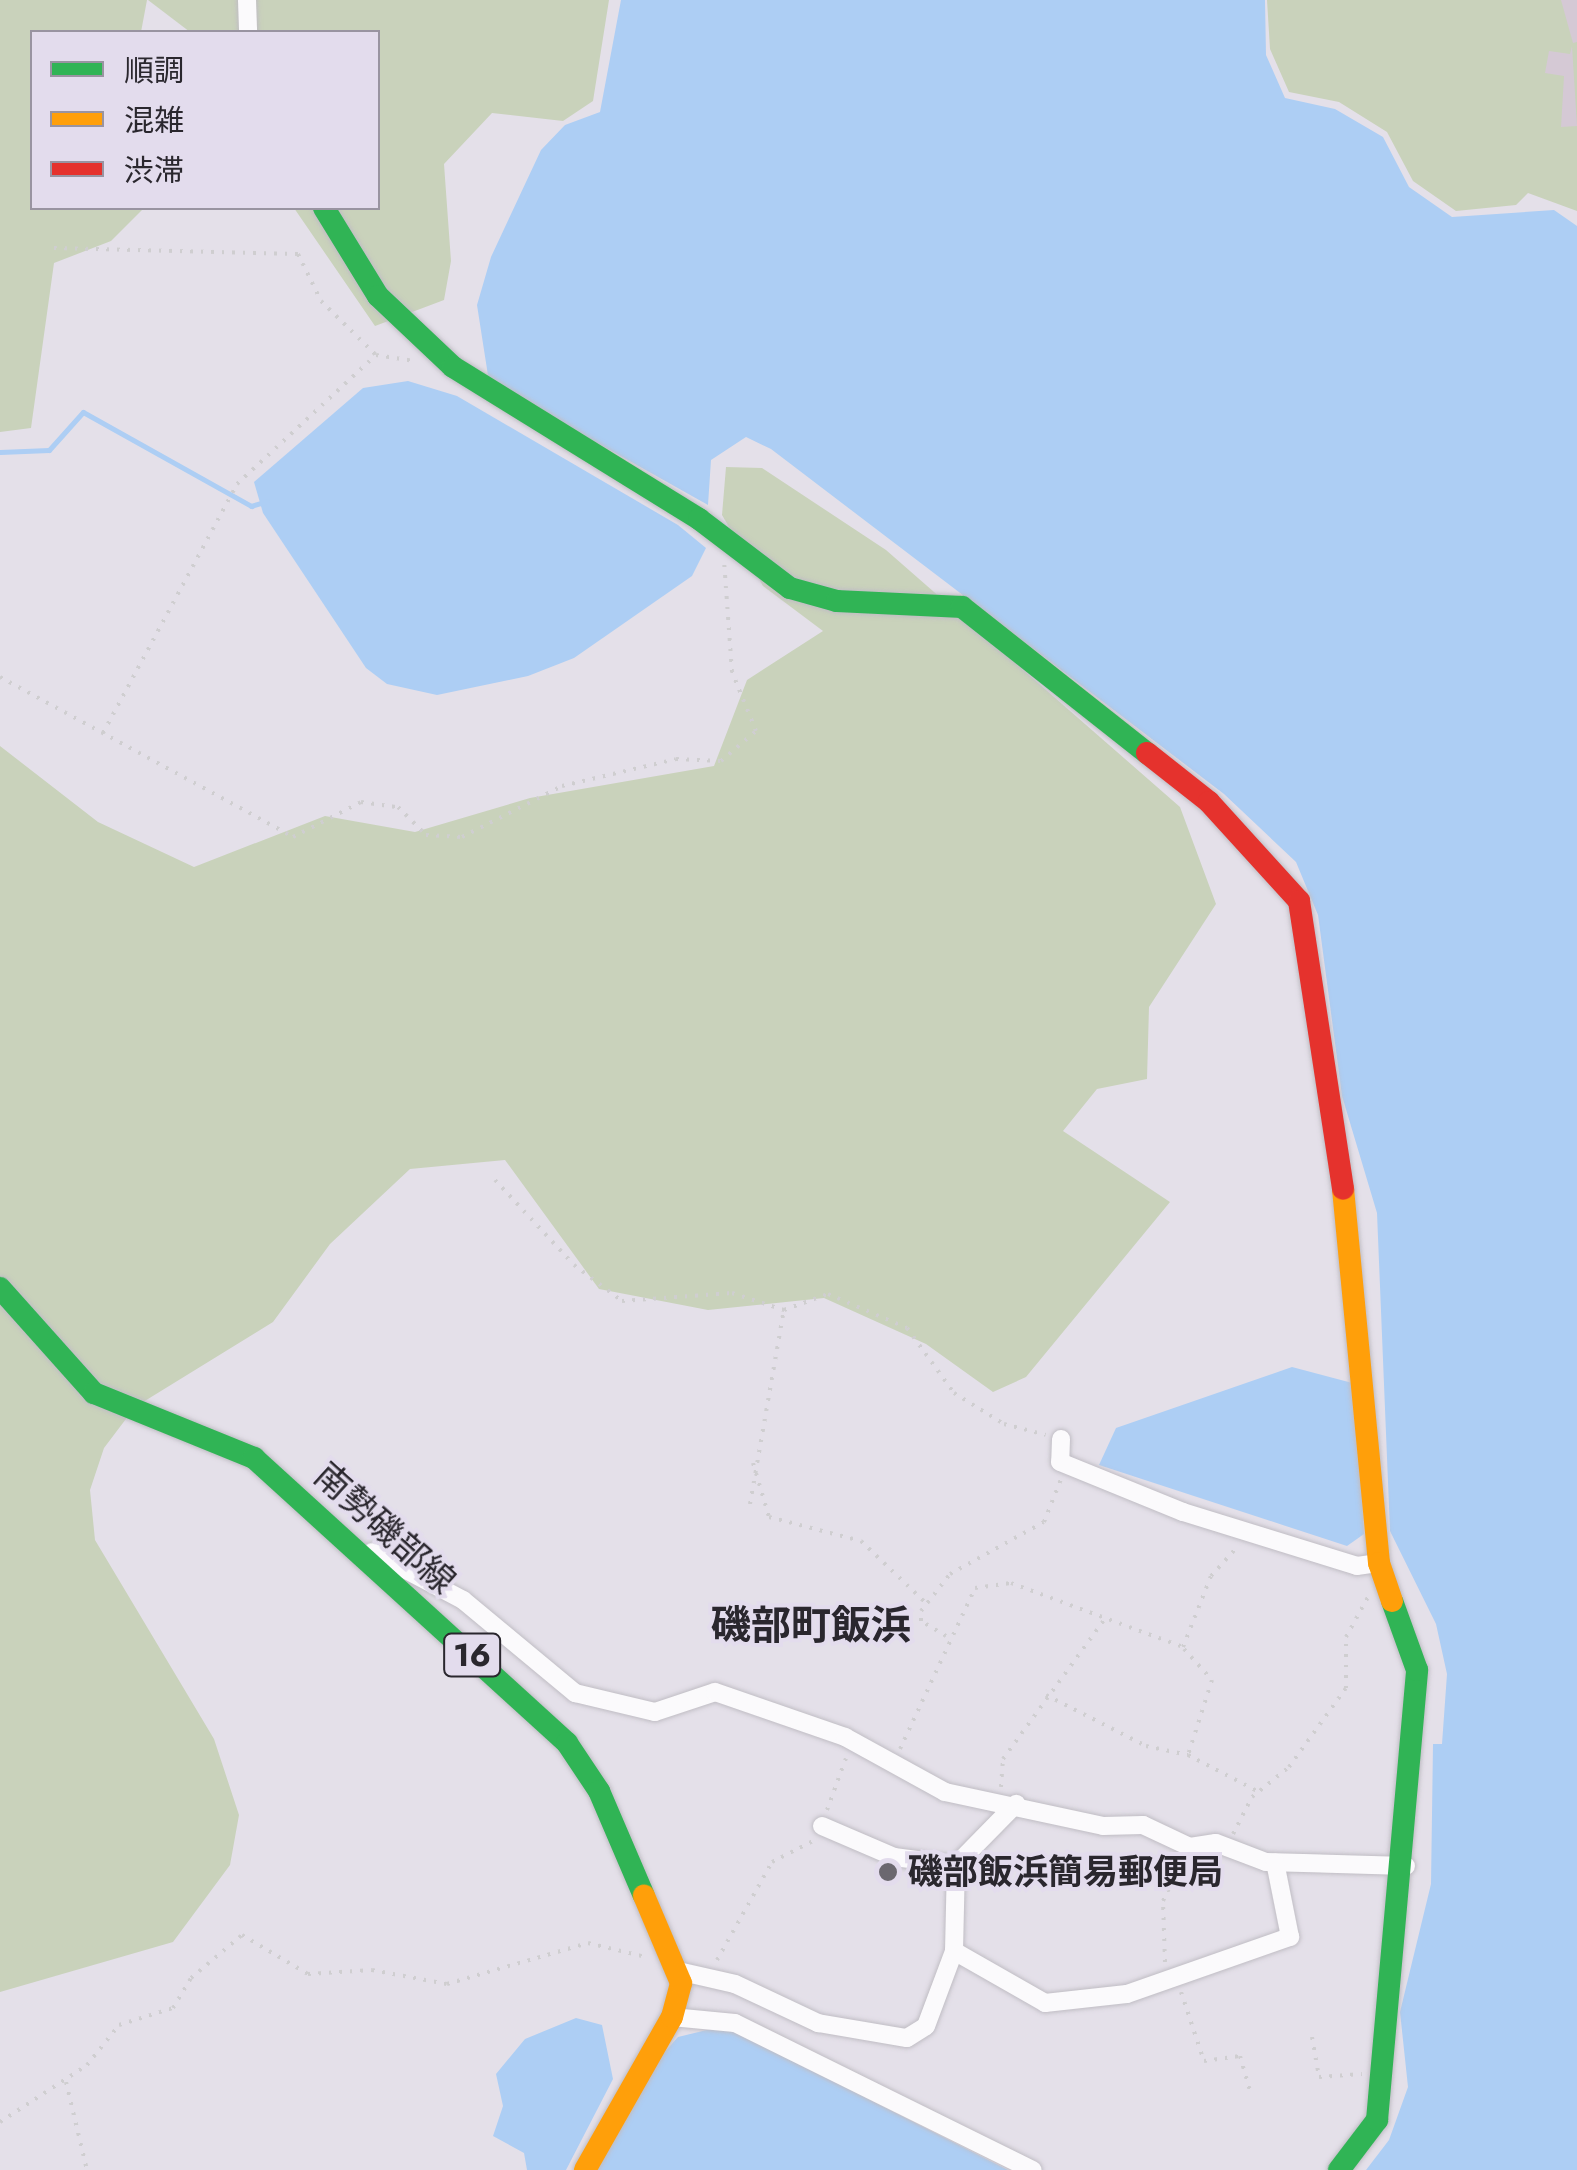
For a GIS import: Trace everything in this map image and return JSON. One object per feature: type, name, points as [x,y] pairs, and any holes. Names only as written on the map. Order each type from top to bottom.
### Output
[{"type":"street","points":[[248,0],[248,30]]},
{"type":"street","points":[[325,210],[378,296],[444,359],[730,546],[816,597],[962,607],[1282,872],[1299,901],[1356,1268],[1372,1500],[1368,1565],[1416,1654],[1406,1866],[1382,2077],[1371,2135],[1340,2170]]},
{"type":"street","name":"南勢磯部線","points":[[0,1288],[94,1392],[254,1458],[567,1743],[599,1792],[678,1971]]},
{"type":"street","points":[[1060,1439],[1060,1462],[1253,1530],[1368,1565]]},
{"type":"street","points":[[345,1538],[462,1600],[576,1693],[655,1712],[715,1692],[853,1741],[945,1792],[1103,1826],[1143,1825],[1190,1847],[1226,1847],[1275,1862],[1406,1866]]},
{"type":"street","points":[[585,2170],[672,2017],[678,1971],[707,1978],[818,2023],[907,2038],[926,2026],[954,1951],[956,1865],[1008,1803]]},
{"type":"street","points":[[822,1826],[894,1857],[956,1865]]},
{"type":"street","points":[[954,1951],[1044,2003],[1127,1994],[1171,1975],[1290,1937],[1275,1862]]},
{"type":"street","points":[[672,2017],[736,2022],[1033,2170]]},
{"type":"path","points":[[54,248],[298,254],[321,301],[376,355],[444,359]]},
{"type":"path","points":[[102,733],[236,484],[376,355]]},
{"type":"path","points":[[0,677],[293,837],[361,802],[398,808],[426,835],[462,837],[562,786],[676,759],[721,761],[756,731],[732,672],[722,568],[730,546]]},
{"type":"path","points":[[495,1180],[574,1265],[622,1301],[732,1294],[784,1310],[828,1294],[908,1328],[954,1393],[1004,1424],[1060,1439]]},
{"type":"path","points":[[750,1504],[753,1463],[784,1310]]},
{"type":"path","points":[[946,1636],[921,1621],[926,1604],[950,1574],[1044,1522],[1060,1462]]},
{"type":"path","points":[[753,1463],[769,1517],[861,1542],[926,1604]]},
{"type":"path","points":[[1183,1647],[1210,1576],[1253,1530]]},
{"type":"path","points":[[1226,1847],[1259,1792],[1290,1766],[1346,1688],[1346,1637],[1368,1602],[1368,1565]]},
{"type":"path","points":[[895,1762],[946,1636],[975,1588],[1011,1582],[1108,1614],[1183,1647],[1212,1680],[1188,1754]]},
{"type":"path","points":[[1008,1803],[1003,1759],[1044,1694],[1108,1614]]},
{"type":"path","points":[[1044,1694],[1146,1746],[1188,1754],[1259,1792]]},
{"type":"path","points":[[707,1978],[772,1862],[805,1852],[822,1826],[853,1741]]},
{"type":"path","points":[[1190,1847],[1162,1902],[1171,1975],[1204,2061],[1240,2056],[1252,2094]]},
{"type":"path","points":[[0,2122],[66,2082],[119,2026],[173,2008],[191,1978],[242,1936],[308,1974],[372,1970],[461,1984],[588,1943],[617,1945],[678,1971]]},
{"type":"path","points":[[1312,2037],[1319,2077],[1382,2077]]},
{"type":"path","points":[[66,2082],[87,2170]]},
{"type":"green space","points":[[0,0],[147,0],[141,30],[30,30],[30,210],[142,210],[111,241],[54,263],[31,428],[0,432]]},
{"type":"green space","points":[[148,0],[609,0],[593,101],[563,121],[492,113],[444,164],[451,261],[444,300],[375,326],[295,210],[380,210],[380,30],[187,30]]},
{"type":"green space","points":[[1267,0],[1577,0],[1577,211],[1528,193],[1516,205],[1456,211],[1413,181],[1387,132],[1339,102],[1289,92],[1270,49]]},
{"type":"green space","points":[[726,467],[762,468],[886,550],[1180,807],[1216,904],[1149,1007],[1147,1079],[1097,1089],[1063,1131],[1170,1202],[1026,1377],[993,1392],[926,1344],[824,1298],[708,1310],[599,1289],[505,1160],[410,1169],[330,1244],[273,1322],[135,1407],[104,1448],[90,1490],[95,1540],[214,1739],[239,1815],[230,1865],[173,1942],[0,1992],[0,746],[98,822],[194,867],[325,816],[415,832],[530,798],[714,766],[747,680],[823,631],[763,586],[722,515]]},
{"type":"water","points":[[621,0],[1265,0],[1266,55],[1285,98],[1335,109],[1383,137],[1409,187],[1452,217],[1554,210],[1577,226],[1577,2170],[1366,2170],[1389,2140],[1408,2087],[1400,2012],[1431,1884],[1433,1744],[1442,1744],[1447,1674],[1436,1624],[1390,1531],[1377,1213],[1342,1096],[1318,915],[1296,862],[1224,794],[771,449],[746,437],[711,460],[708,505],[489,382],[477,305],[491,257],[541,150],[565,125],[600,112]]},
{"type":"water","points":[[408,381],[457,396],[678,525],[706,548],[692,576],[574,658],[528,676],[437,695],[387,684],[366,668],[263,513],[254,482],[363,388]]},
{"type":"water","points":[[1292,1367],[1356,1384],[1364,1534],[1347,1546],[1099,1465],[1116,1428]]},
{"type":"water","points":[[576,2018],[602,2025],[613,2079],[566,2170],[527,2170],[524,2153],[493,2136],[503,2106],[496,2074],[525,2039]]},
{"type":"water","points":[[719,2027],[734,2031],[1008,2170],[596,2170],[663,2054],[678,2037]]},
{"type":"building","points":[[1561,0],[1577,0],[1577,42],[1573,43]]},
{"type":"building","points":[[1572,46],[1577,126],[1561,127],[1564,76],[1545,73],[1549,51],[1570,54]]},
{"type":"waterway","points":[[0,452],[49,450],[83,412],[251,506],[267,501]]},
{"type":"traffic: fast","points":[[325,210],[378,296],[453,367],[699,519],[790,588],[837,601],[962,607],[1147,753]]},
{"type":"traffic: fast","points":[[0,1288],[94,1393],[254,1458],[567,1743],[599,1791],[644,1896]]},
{"type":"traffic: fast","points":[[1339,2170],[1377,2120],[1417,1670],[1392,1601]]},
{"type":"traffic: slow","points":[[1343,1189],[1379,1563],[1392,1601]]},
{"type":"traffic: slow","points":[[585,2170],[672,2017],[681,1983],[644,1896]]},
{"type":"traffic: jam","points":[[1147,753],[1209,802],[1299,901],[1343,1189]]},
{"type":"place","name":"磯部飯浜簡易郵便局","points":[[888,1872]]},
{"type":"district","name":"磯部町飯浜","points":[[811,1625]]}]
